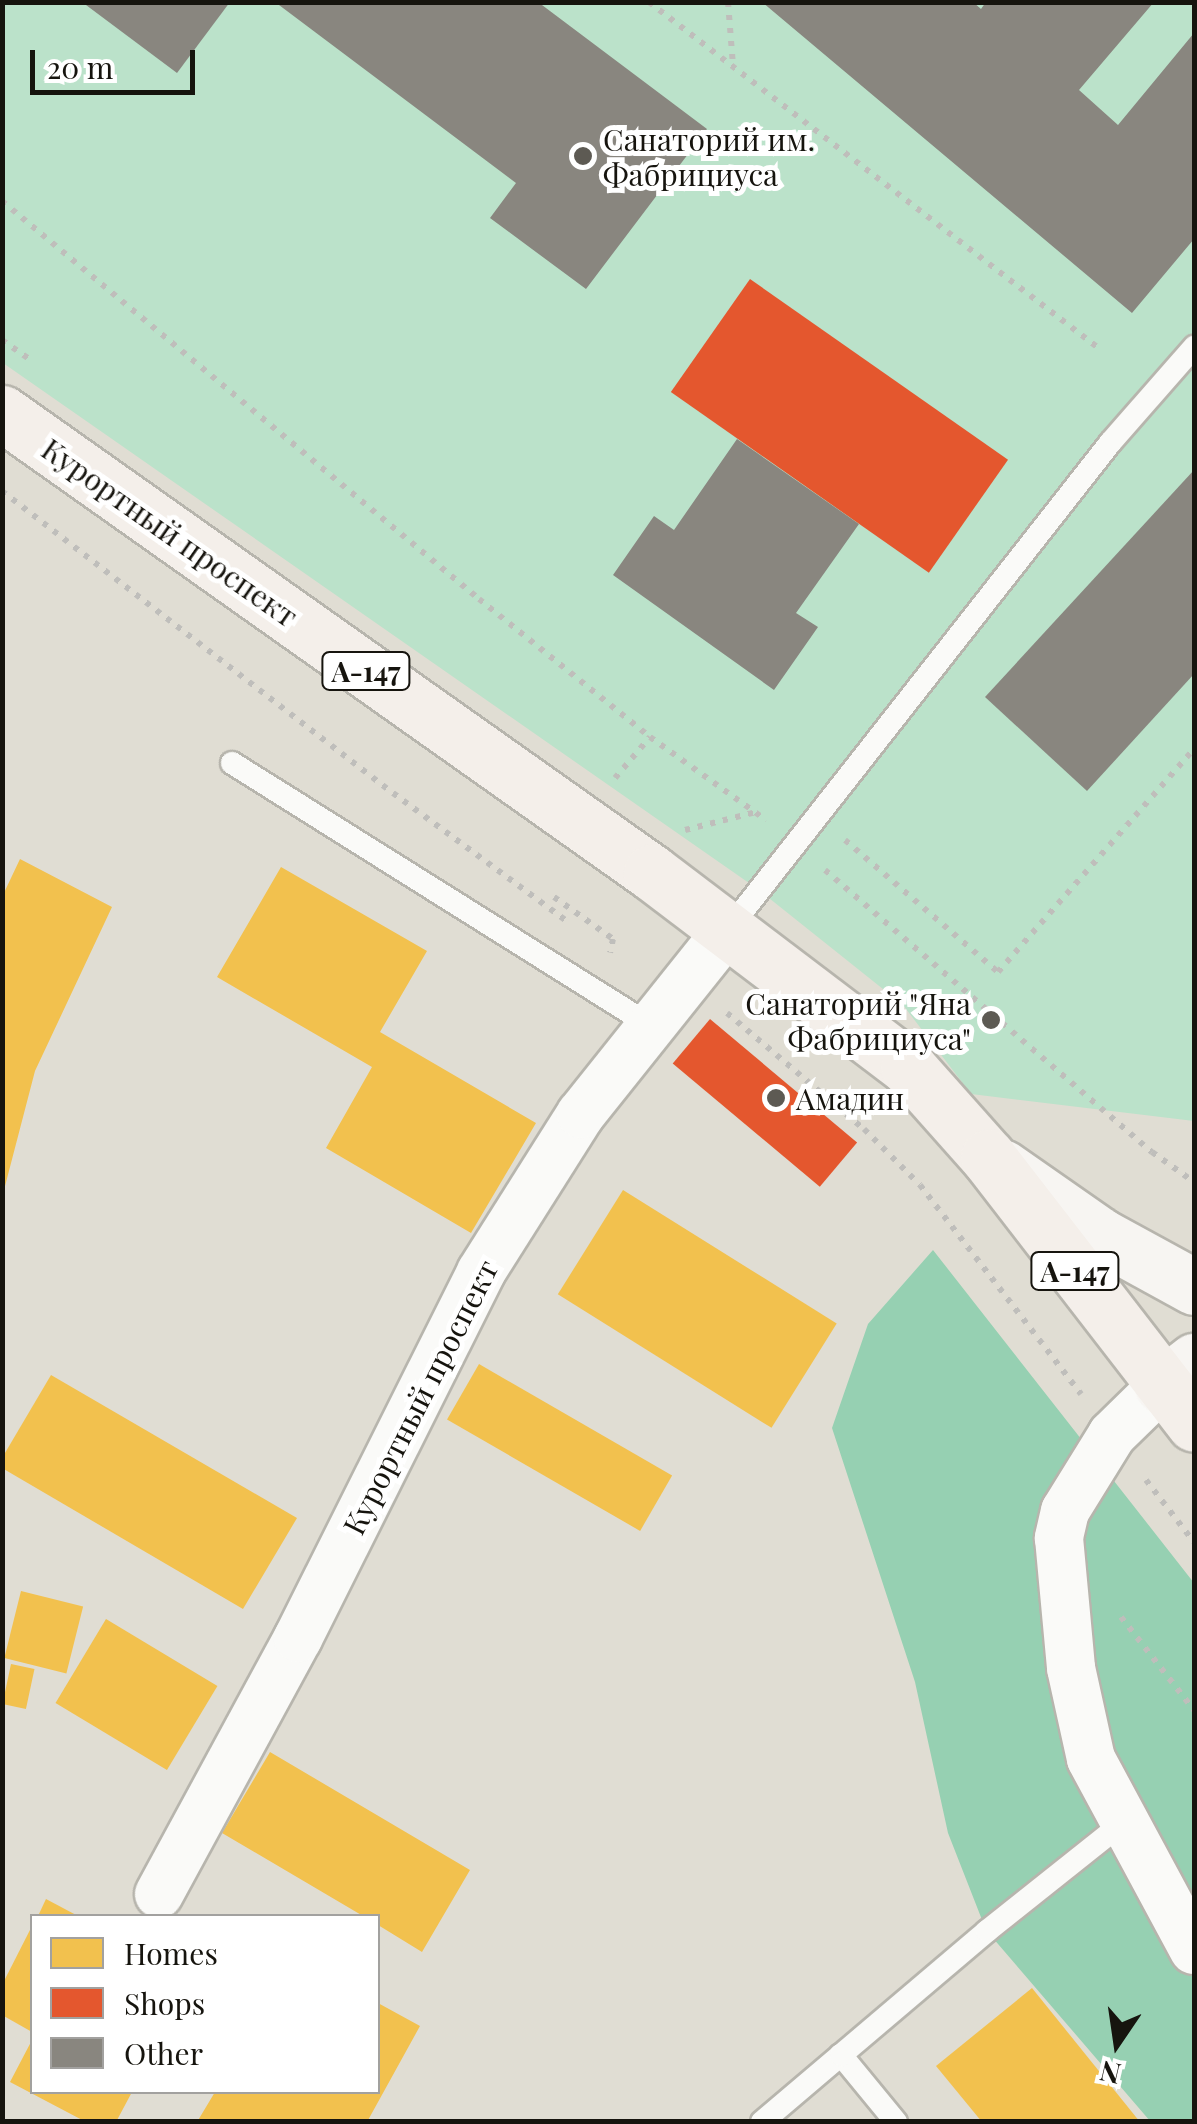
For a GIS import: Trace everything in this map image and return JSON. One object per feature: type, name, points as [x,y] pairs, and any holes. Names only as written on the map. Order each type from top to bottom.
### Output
[{"type":"main road","name":"Курортный проспект","points":[[2,413],[728,930],[908,1067],[988,1156],[1184,1390]]},
{"type":"main road","points":[[988,1156],[1101,1236],[1194,1287]]},
{"type":"street","name":"Курортный проспект","points":[[159,1894],[298,1638],[481,1272],[581,1114],[728,930]]},
{"type":"street","name":"Курортный проспект","points":[[1184,1390],[1112,1435],[1065,1511],[1060,1538],[1070,1668],[1091,1759],[1194,1950]]},
{"type":"lane","points":[[728,930],[1110,443],[1194,347]]},
{"type":"lane","points":[[232,764],[669,1000]]},
{"type":"lane","points":[[762,2122],[986,1931],[1124,1822]]},
{"type":"lane","points":[[841,2055],[896,2122]]},
{"type":"path","points":[[650,2],[1097,347]]},
{"type":"path","points":[[728,2],[734,67]]},
{"type":"path","points":[[2,201],[650,737],[757,812],[1152,1152],[1194,1182]]},
{"type":"path","points":[[2,491],[392,793],[579,930]]},
{"type":"path","points":[[610,784],[650,737]]},
{"type":"path","points":[[816,814],[998,972],[1194,749]]},
{"type":"path","points":[[684,830],[757,812]]},
{"type":"path","points":[[554,896],[613,938],[610,953]]},
{"type":"path","points":[[594,942],[669,1000],[864,1129],[920,1185],[1194,1542]]},
{"type":"path","points":[[1060,1538],[1194,1710]]},
{"type":"green space","points":[[3,3],[1194,3],[1194,1121],[971,1094],[903,1005],[759,890],[3,363]]},
{"type":"green space","points":[[933,1250],[1194,1583],[1194,2121],[1150,2121],[986,1930],[948,1833],[915,1682],[832,1428],[868,1324]]},
{"type":"building: Homes","points":[[20,859],[112,907],[35,1071],[4,1190],[2,897]]},
{"type":"building: Homes","points":[[281,867],[427,951],[380,1032],[536,1123],[471,1233],[326,1148],[372,1067],[217,977]]},
{"type":"building: Homes","points":[[623,1190],[837,1324],[772,1428],[558,1294]]},
{"type":"building: Homes","points":[[479,1364],[672,1476],[640,1531],[447,1419]]},
{"type":"building: Homes","points":[[51,1375],[297,1518],[243,1609],[2,1468],[2,1458]]},
{"type":"building: Homes","points":[[21,1591],[83,1606],[66,1673],[4,1658]]},
{"type":"building: Homes","points":[[106,1619],[217,1686],[167,1770],[56,1703]]},
{"type":"building: Homes","points":[[11,1664],[34,1669],[26,1709],[2,1704]]},
{"type":"building: Homes","points":[[270,1752],[470,1870],[422,1952],[380,1926],[380,1914],[360,1914],[222,1833]]},
{"type":"building: Homes","points":[[46,1899],[74,1914],[39,1914]]},
{"type":"building: Homes","points":[[30,1930],[30,2031],[2,2015],[2,1985]]},
{"type":"building: Homes","points":[[1032,1988],[1140,2122],[982,2122],[936,2066]]},
{"type":"building: Homes","points":[[380,2004],[420,2026],[367,2122],[197,2122],[214,2094],[380,2094]]},
{"type":"building: Homes","points":[[30,2044],[30,2093],[10,2082]]},
{"type":"building: Homes","points":[[33,2094],[131,2094],[116,2122],[86,2122]]},
{"type":"building: Shops","points":[[750,279],[1008,460],[929,573],[671,392]]},
{"type":"building: Shops","points":[[710,1019],[857,1142],[820,1187],[673,1063]]},
{"type":"building: Other","points":[[82,2],[230,2],[177,73]]},
{"type":"building: Other","name":"Санаторий им. Фабрициуса","points":[[275,2],[538,2],[707,129],[586,289],[490,218],[516,183]]},
{"type":"building: Other","points":[[762,2],[973,2],[981,9],[986,2],[1154,2],[1079,90],[1118,125],[1194,33],[1194,239],[1132,313]]},
{"type":"building: Other","points":[[737,439],[859,524],[796,613],[818,627],[774,690],[613,575],[654,516],[674,530]]},
{"type":"building: Other","points":[[1194,470],[1194,674],[1087,791],[985,697]]},
{"type":"place","name":"Санаторий им. Фабрициуса","points":[[583,156]]},
{"type":"place","name":"Санаторий \"Яна Фабрициуса\"","points":[[991,1020]]},
{"type":"place","name":"Амадин","points":[[776,1098]]}]
